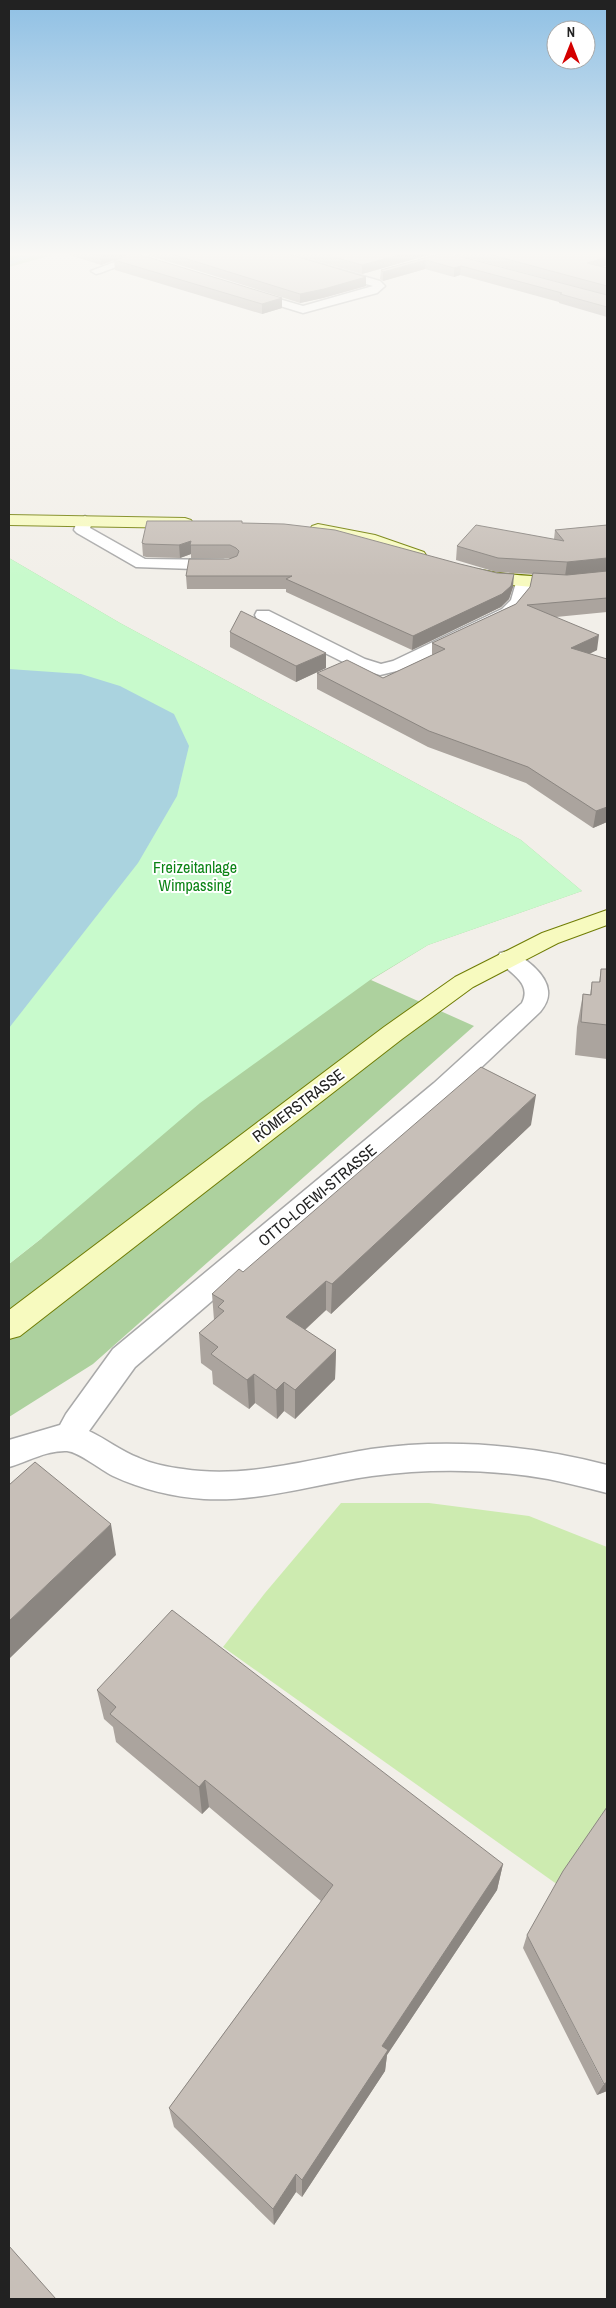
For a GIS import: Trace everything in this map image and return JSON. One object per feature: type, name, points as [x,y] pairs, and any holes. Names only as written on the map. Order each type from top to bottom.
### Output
[{"type":"main road","points":[[9,520],[200,524]]},
{"type":"main road","points":[[298,528],[323,530],[368,538],[430,559]]},
{"type":"main road","points":[[465,571],[496,579],[523,582],[565,583],[607,579]]},
{"type":"main road","name":"RÖMERSTRASSE","points":[[9,1327],[393,1033],[464,982],[550,938],[607,917]]},
{"type":"street","points":[[85,521],[82,530],[142,564],[230,565]]},
{"type":"street","points":[[263,615],[359,663],[380,670],[399,665],[508,613],[519,601],[523,582]]},
{"type":"street","name":"OTTO-LOEWI-STRASSE","points":[[70,1438],[77,1423],[124,1358],[443,1089],[532,1007],[538,998],[538,989],[534,981],[508,958]]},
{"type":"street","points":[[9,1454],[24,1447],[70,1438],[124,1466],[154,1476],[189,1484],[223,1486],[247,1484],[408,1458],[456,1456],[501,1458],[548,1464],[607,1479]]},
{"type":"green space","name":"Freizeitanlage Wimpassing","points":[[9,558],[120,623],[521,840],[582,891],[428,945],[371,980],[474,1026],[93,1364],[9,1417],[9,1264],[42,1238],[9,634]]},
{"type":"green space","name":"Freizeitanlage Wimpassing","points":[[9,558],[120,623],[521,840],[582,891],[428,945],[370,980],[200,1103],[9,1264]]},
{"type":"green space","points":[[341,1503],[429,1503],[529,1516],[607,1547],[607,1814],[558,1885],[223,1647],[265,1593]]},
{"type":"water","points":[[9,669],[81,674],[120,686],[174,714],[189,746],[177,796],[138,863],[9,1028]]},
{"type":"building","points":[[147,521],[242,521],[242,523],[284,524],[335,530],[460,564],[497,573],[514,574],[511,586],[502,594],[413,636],[286,579],[292,576],[186,576],[189,559],[229,559],[237,556],[239,551],[230,545],[190,545],[191,541],[179,545],[145,544],[142,543]]},
{"type":"building","points":[[476,525],[564,541],[555,530],[607,525],[607,558],[567,562],[498,558],[457,546]]},
{"type":"building","points":[[607,571],[607,598],[527,605],[599,635],[571,648],[607,659],[607,807],[596,811],[528,767],[429,731],[317,673],[347,660],[383,678],[445,649],[432,643],[516,604],[530,587],[533,573],[567,575]]},
{"type":"building","points":[[241,611],[326,653],[296,666],[230,632]]},
{"type":"building","points":[[601,969],[607,969],[607,1025],[581,1022],[583,994],[591,995],[592,982],[600,982]]},
{"type":"building","points":[[481,1067],[536,1095],[332,1284],[326,1281],[286,1317],[336,1350],[295,1390],[284,1382],[276,1390],[254,1374],[247,1380],[211,1354],[218,1347],[199,1333],[224,1311],[218,1307],[224,1301],[212,1294],[239,1269],[243,1272]]},
{"type":"building","points":[[35,1462],[111,1524],[9,1621],[9,1485]]},
{"type":"building","points":[[172,1610],[503,1864],[382,2046],[388,2050],[302,2180],[296,2174],[273,2209],[169,2108],[333,1885],[205,1780],[199,1787],[110,1714],[116,1707],[97,1690]]},
{"type":"building","points":[[607,1807],[607,2082],[604,2084],[527,1935],[563,1871]]},
{"type":"building","points":[[9,2246],[56,2299],[9,2299]]}]
